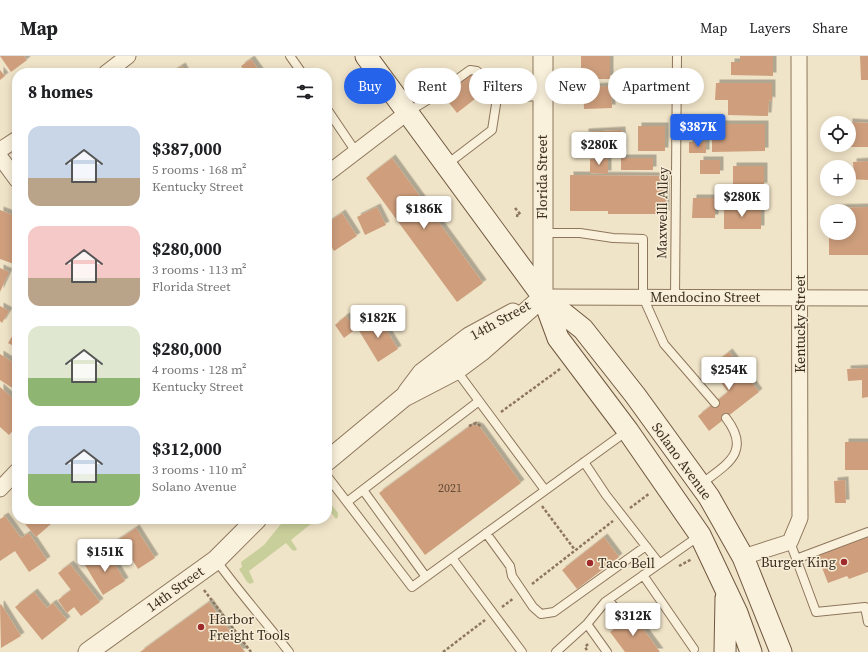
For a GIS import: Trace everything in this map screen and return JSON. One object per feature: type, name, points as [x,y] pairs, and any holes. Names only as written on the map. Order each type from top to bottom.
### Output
[{"type":"main road","name":"Solano Avenue","points":[[366,56],[543,297],[583,329],[635,395],[700,485],[727,525],[743,557],[781,652]]},
{"type":"main road","name":"Solano Avenue","points":[[543,297],[558,338],[628,431],[700,535],[737,613],[750,652]]},
{"type":"main road","points":[[628,431],[700,485]]},
{"type":"main road","points":[[677,501],[700,485]]},
{"type":"main road","points":[[700,485],[700,535]]},
{"type":"main road","points":[[725,587],[725,652]]},
{"type":"street","points":[[112,68],[128,56]]},
{"type":"street","name":"Florida Street","points":[[543,56],[543,297]]},
{"type":"street","name":"Kentucky Street","points":[[790,542],[800,518],[799,56]]},
{"type":"street","points":[[332,170],[408,112]]},
{"type":"street","points":[[0,150],[12,142]]},
{"type":"street","points":[[0,157],[12,173]]},
{"type":"street","name":"Mendocino Street","points":[[543,297],[868,298]]},
{"type":"street","name":"14th Street","points":[[332,457],[404,397],[456,370],[483,350],[543,297]]},
{"type":"street","name":"14th Street","points":[[404,397],[422,373],[469,337],[543,297]]},
{"type":"street","points":[[0,489],[12,476]]},
{"type":"street","name":"14th Street","points":[[88,652],[216,560],[252,524]]},
{"type":"street","points":[[743,557],[790,542]]},
{"type":"lane","points":[[290,56],[298,68]]},
{"type":"lane","name":"Maxwelll Alley","points":[[674,297],[677,56]]},
{"type":"lane","points":[[408,112],[434,96],[469,71]]},
{"type":"lane","points":[[537,96],[543,96]]},
{"type":"lane","points":[[446,165],[492,130],[496,104]]},
{"type":"lane","points":[[332,116],[356,152]]},
{"type":"lane","points":[[542,233],[580,233],[613,238],[643,239],[642,297],[664,344],[715,403]]},
{"type":"lane","points":[[456,370],[545,490]]},
{"type":"lane","points":[[347,502],[479,401]]},
{"type":"lane","points":[[700,485],[731,461],[735,453],[738,443],[736,434],[726,418]]},
{"type":"lane","points":[[332,482],[412,587],[628,431]]},
{"type":"lane","points":[[584,462],[621,514],[659,563]]},
{"type":"lane","points":[[363,490],[426,577]]},
{"type":"lane","points":[[796,559],[868,532]]},
{"type":"lane","points":[[486,533],[510,566],[512,576],[533,607],[541,614],[554,612],[646,546]]},
{"type":"lane","points":[[556,652],[587,624],[609,600],[700,535]]},
{"type":"lane","points":[[790,542],[816,612],[867,607],[868,622]]},
{"type":"lane","points":[[452,558],[522,652]]},
{"type":"lane","points":[[216,560],[289,652]]},
{"type":"lane","points":[[643,575],[694,649]]},
{"type":"lane","points":[[609,600],[624,621]]},
{"type":"lane","points":[[587,624],[607,652]]},
{"type":"path","points":[[515,208],[521,215]]},
{"type":"path","points":[[517,217],[518,211]]},
{"type":"path","points":[[482,426],[563,366]]},
{"type":"path","points":[[463,429],[476,423],[482,426],[486,432]]},
{"type":"path","points":[[443,652],[655,489]]},
{"type":"path","points":[[535,497],[575,550]]},
{"type":"path","points":[[678,567],[698,556]]},
{"type":"path","points":[[203,588],[251,652]]},
{"type":"path","points":[[588,652],[585,647],[595,636]]},
{"type":"green space","points":[[332,505],[338,513],[338,517],[336,519],[332,514]]},
{"type":"green space","points":[[281,524],[311,524],[291,540],[297,549],[295,551],[292,550],[286,543],[249,571],[254,582],[250,584],[247,582],[239,569],[242,567],[241,562],[264,545]]},
{"type":"building","points":[[0,56],[24,56],[27,60],[16,68],[12,68],[11,72]]},
{"type":"building","points":[[581,56],[610,56],[608,79],[600,79],[600,68],[581,68]]},
{"type":"building","points":[[740,56],[773,56],[773,76],[731,75],[731,62],[740,62]]},
{"type":"building","points":[[860,56],[868,56],[868,80],[861,80]]},
{"type":"building","points":[[251,59],[257,68],[242,68],[241,66]]},
{"type":"building","points":[[0,70],[5,76],[0,80]]},
{"type":"building","points":[[469,75],[469,104],[457,113],[450,104],[461,104],[461,81]]},
{"type":"building","points":[[716,83],[772,83],[772,101],[769,100],[768,116],[728,115],[728,100],[715,100]]},
{"type":"building","points":[[600,86],[608,86],[608,104],[612,104],[612,108],[584,109],[584,104],[600,104]]},
{"type":"building","points":[[856,122],[868,123],[868,147],[856,147]]},
{"type":"building","points":[[712,124],[765,124],[765,151],[712,152]]},
{"type":"building","points":[[638,126],[665,126],[665,151],[638,151]]},
{"type":"building","points":[[622,130],[623,152],[587,153],[585,132]]},
{"type":"building","points":[[689,142],[706,142],[706,153],[689,153]]},
{"type":"building","points":[[392,158],[483,283],[457,302],[366,178]]},
{"type":"building","points":[[621,158],[653,158],[653,170],[621,170]]},
{"type":"building","points":[[590,159],[608,159],[608,174],[590,173]]},
{"type":"building","points":[[700,160],[720,160],[720,174],[700,174]]},
{"type":"building","points":[[868,161],[868,180],[856,179],[856,162]]},
{"type":"building","points":[[733,166],[764,166],[764,186],[733,186]]},
{"type":"building","points":[[570,175],[666,176],[666,214],[608,214],[608,211],[570,211]]},
{"type":"building","points":[[693,198],[715,198],[715,218],[692,218]]},
{"type":"building","points":[[377,207],[386,225],[365,235],[357,217]]},
{"type":"building","points":[[856,207],[868,207],[868,255],[829,255],[829,240],[856,240]]},
{"type":"building","points":[[724,208],[761,208],[761,229],[724,229]]},
{"type":"building","points":[[0,210],[12,214],[12,263],[0,259]]},
{"type":"building","points":[[342,213],[357,236],[334,251],[332,248],[332,220]]},
{"type":"building","points":[[0,268],[9,272],[0,292]]},
{"type":"building","points":[[0,306],[9,311],[2,323],[0,321]]},
{"type":"building","points":[[346,316],[356,329],[344,338],[335,325]]},
{"type":"building","points":[[378,316],[398,349],[378,362],[358,329]]},
{"type":"building","points":[[12,336],[12,345],[8,343]]},
{"type":"building","points":[[729,352],[759,392],[709,431],[698,416],[728,392],[710,367]]},
{"type":"building","points":[[0,354],[12,362],[12,388],[0,380]]},
{"type":"building","points":[[868,368],[868,397],[862,398],[862,380],[848,381],[847,369]]},
{"type":"building","points":[[0,387],[12,398],[12,432],[9,435],[0,427]]},
{"type":"building","points":[[475,425],[480,427],[521,483],[425,555],[379,493],[470,426]]},
{"type":"building","points":[[845,442],[868,442],[868,470],[845,470]]},
{"type":"building","points":[[845,480],[846,503],[835,503],[834,481]]},
{"type":"building","points":[[5,516],[21,538],[29,533],[47,560],[29,572],[15,551],[0,561],[0,519]]},
{"type":"building","points":[[25,524],[51,524],[36,537]]},
{"type":"building","points":[[136,528],[155,558],[138,569],[130,556],[120,563],[109,546]]},
{"type":"building","name":"Taco Bell","points":[[604,537],[619,557],[577,589],[562,570]]},
{"type":"building","name":"Burger King","points":[[868,537],[868,572],[849,579],[847,576],[828,583],[817,555]]},
{"type":"building","points":[[107,551],[125,581],[103,595],[85,565]]},
{"type":"building","points":[[70,564],[100,602],[81,616],[74,607],[67,613],[58,600],[71,590],[58,573]]},
{"type":"building","points":[[34,592],[47,608],[53,603],[67,620],[42,640],[15,607]]},
{"type":"building","name":"Harbor Freight Tools","points":[[209,602],[245,652],[140,652]]},
{"type":"building","points":[[1,604],[21,636],[1,648],[0,605]]},
{"type":"building","points":[[633,615],[660,652],[625,652],[610,632]]},
{"type":"place","name":"Burger King","points":[[844,562]]},
{"type":"place","name":"Taco Bell","points":[[590,563]]},
{"type":"place","name":"Harbor Freight Tools","points":[[201,627]]}]
